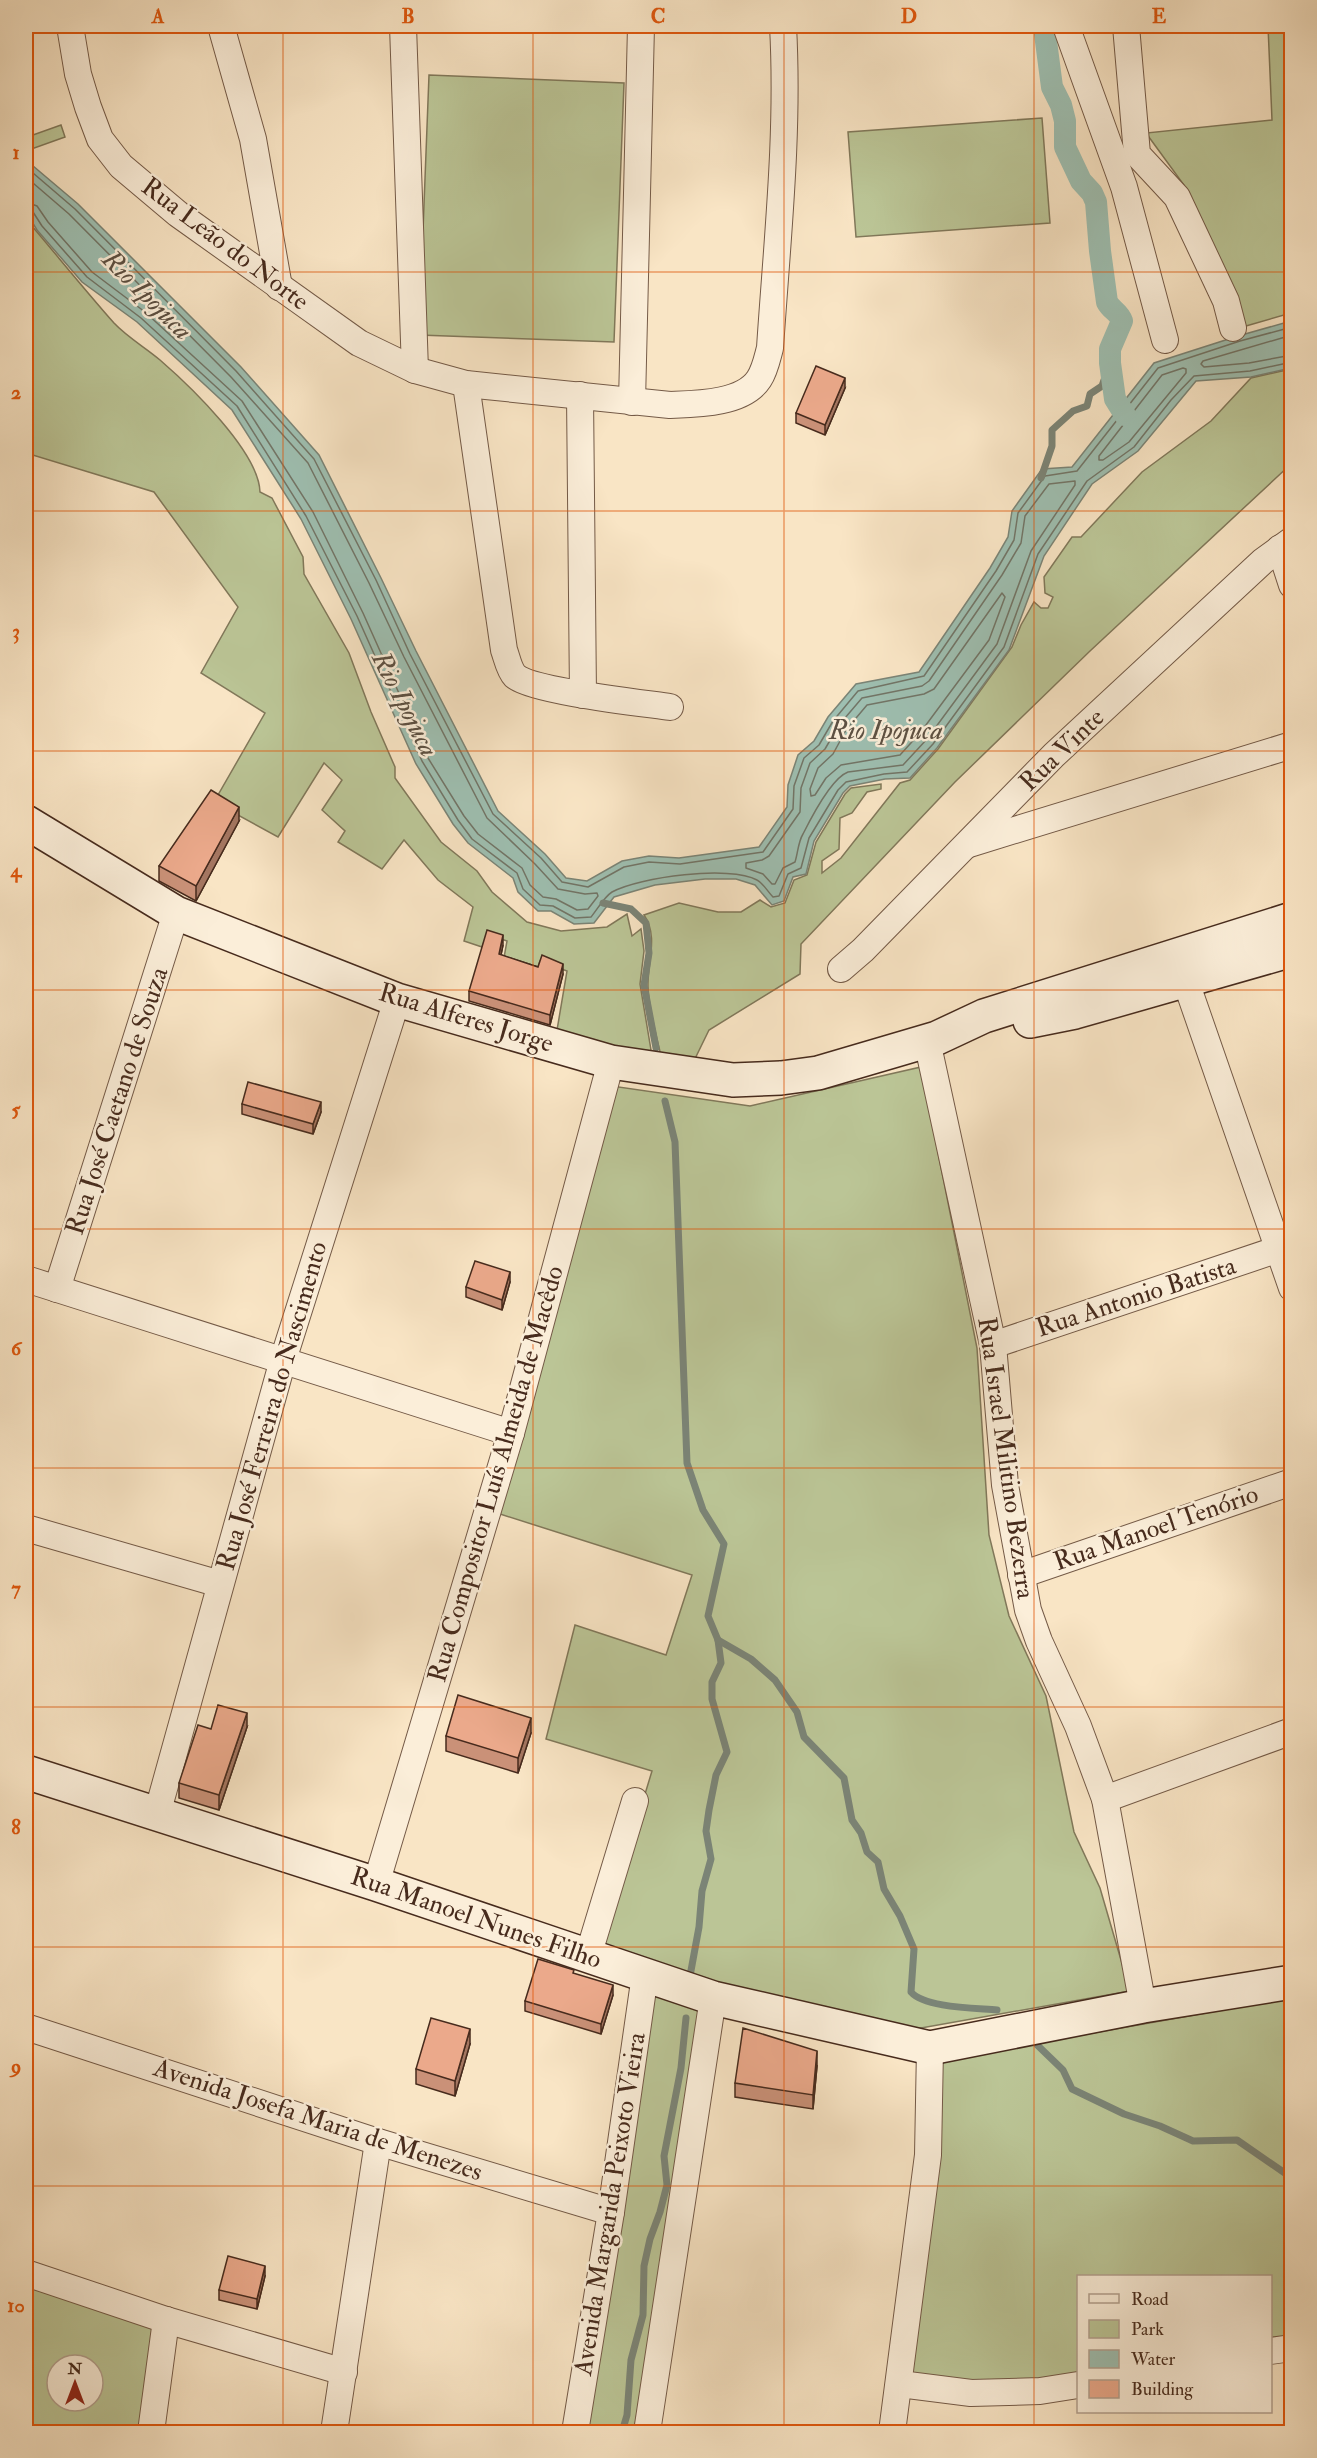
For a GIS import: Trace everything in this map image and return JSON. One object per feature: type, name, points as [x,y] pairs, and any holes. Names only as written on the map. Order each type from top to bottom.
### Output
[{"type":"street","name":"Rua Leão do Norte","points":[[70,26],[78,74],[88,107],[100,138],[122,166],[178,214],[359,342],[415,370],[466,384],[669,405],[715,401],[740,393],[758,381],[770,348],[783,163],[785,67],[783,26]]},
{"type":"street","points":[[221,26],[253,139],[279,287]]},
{"type":"street","points":[[403,26],[415,370]]},
{"type":"street","points":[[632,402],[641,26]]},
{"type":"street","points":[[1066,26],[1124,187],[1165,340]]},
{"type":"street","points":[[1126,26],[1137,154],[1177,197],[1226,301],[1233,328]]},
{"type":"street","points":[[466,384],[504,650],[513,675],[522,681],[583,695],[670,707]]},
{"type":"street","points":[[580,395],[583,695]]},
{"type":"street","points":[[1286,544],[1292,585]]},
{"type":"street","name":"Rua Vinte","points":[[841,969],[863,950],[1054,755],[1254,569],[1286,544]]},
{"type":"street","points":[[966,844],[1292,745]]},
{"type":"street","name":"Rua Alferes Jorge","points":[[26,822],[176,913],[398,1000],[611,1062],[732,1080],[781,1078],[818,1073],[932,1039]]},
{"type":"street","name":"Rua José Caetano de Souza","points":[[57,1289],[176,913]]},
{"type":"street","points":[[932,1039],[984,1016],[1292,919]]},
{"type":"street","points":[[932,1039],[1075,1012],[1292,950]]},
{"type":"street","points":[[1186,982],[1292,1288]]},
{"type":"street","name":"Rua José Ferreira do Nascimento","points":[[158,1814],[283,1360],[398,1000]]},
{"type":"street","name":"Rua Israel Militino Bezerra","points":[[932,1039],[993,1345],[1005,1485],[1028,1610],[1039,1641],[1078,1726],[1105,1799],[1143,2006]]},
{"type":"street","name":"Rua Compositor Luís Almeida de Macêdo","points":[[376,1884],[511,1433],[611,1062]]},
{"type":"street","name":"Rua Antonio Batista","points":[[993,1345],[1279,1249]]},
{"type":"street","points":[[26,1279],[511,1433]]},
{"type":"street","name":"Rua Manoel Tenório","points":[[1021,1575],[1292,1482]]},
{"type":"street","points":[[26,1528],[220,1584]]},
{"type":"street","points":[[1105,1799],[1292,1731]]},
{"type":"street","name":"Rua Manoel Nunes Filho","points":[[26,1772],[376,1884],[713,1998],[930,2048]]},
{"type":"street","points":[[588,1956],[635,1801]]},
{"type":"street","name":"Avenida Margarida Peixoto Vieira","points":[[575,2433],[611,2212],[645,1975]]},
{"type":"street","points":[[892,2433],[928,2155],[930,2048],[1143,2006],[1292,1982]]},
{"type":"street","points":[[647,2433],[713,1998]]},
{"type":"street","name":"Avenida Josefa Maria de Menezes","points":[[26,2026],[378,2142],[611,2212]]},
{"type":"street","points":[[334,2433],[378,2142]]},
{"type":"street","points":[[26,2274],[166,2320],[344,2372]]},
{"type":"street","points":[[151,2433],[166,2320]]},
{"type":"street","points":[[1272,2351],[1292,2348]]},
{"type":"street","points":[[900,2384],[971,2393],[1040,2391],[1077,2385]]},
{"type":"green space","points":[[1268,26],[1291,26],[1291,313],[1239,328],[1231,297],[1184,185],[1146,133],[1272,120]]},
{"type":"green space","points":[[429,75],[624,83],[614,342],[419,335]]},
{"type":"green space","points":[[26,101],[33,135],[61,125],[65,137],[26,151]]},
{"type":"green space","points":[[1042,118],[1050,223],[856,237],[848,132]]},
{"type":"green space","points":[[26,219],[114,323],[160,360],[205,403],[248,458],[257,476],[260,492],[272,498],[303,557],[304,574],[349,653],[395,767],[395,778],[441,842],[477,871],[492,892],[527,922],[561,931],[607,927],[627,914],[632,936],[641,929],[644,951],[640,984],[653,1062],[556,1036],[567,971],[540,961],[536,972],[503,963],[507,941],[487,934],[482,947],[464,941],[473,907],[438,880],[404,840],[382,869],[338,842],[345,831],[322,810],[342,780],[324,763],[278,837],[214,802],[265,713],[201,673],[238,607],[154,492],[26,453]]},
{"type":"green space","points":[[1291,369],[1291,464],[1090,651],[955,782],[801,944],[800,974],[709,1030],[690,1069],[663,1065],[649,997],[648,978],[652,941],[644,915],[679,903],[718,912],[741,912],[760,900],[771,907],[785,903],[794,880],[807,875],[816,842],[845,794],[851,788],[881,784],[881,789],[867,792],[852,813],[840,818],[839,849],[822,861],[822,873],[841,858],[900,783],[910,780],[938,749],[1012,647],[1034,602],[1041,608],[1048,608],[1053,597],[1045,593],[1044,577],[1072,537],[1081,537],[1142,472],[1211,421],[1251,378]]},
{"type":"green space","points":[[921,1067],[977,1348],[989,1535],[1009,1616],[1046,1696],[1074,1832],[1100,1888],[1130,1991],[893,2033],[597,1952],[652,1771],[546,1739],[575,1625],[666,1655],[692,1575],[500,1514],[612,1086],[750,1106]]},
{"type":"green space","points":[[651,1990],[703,2005],[634,2432],[582,2432]]},
{"type":"green space","points":[[1291,1998],[1291,2339],[1272,2343],[1272,2275],[1077,2275],[1077,2375],[994,2382],[910,2378],[940,2060]]},
{"type":"green space","points":[[26,2282],[156,2326],[143,2432],[29,2432],[26,2427]]},
{"type":"water","name":"Rio Ipojuca","points":[[26,160],[78,204],[241,367],[319,455],[498,811],[545,854],[566,878],[587,881],[622,861],[649,856],[679,858],[759,847],[787,807],[788,785],[798,755],[814,741],[828,717],[856,684],[919,672],[990,568],[1008,537],[1012,511],[1042,469],[1072,467],[1154,363],[1291,321],[1291,368],[1251,377],[1196,381],[1138,451],[1092,484],[1044,556],[1009,650],[937,748],[910,778],[885,779],[850,786],[843,793],[814,841],[806,874],[793,877],[784,901],[772,905],[755,885],[736,879],[705,879],[655,885],[614,897],[594,923],[574,924],[551,911],[538,911],[518,892],[513,878],[468,843],[453,824],[416,764],[351,619],[301,519],[232,410],[137,322],[82,282],[37,230],[26,212]]},
{"type":"building","points":[[816,366],[845,378],[825,425],[796,413]]},
{"type":"building","points":[[211,790],[239,807],[196,886],[159,866]]},
{"type":"building","points":[[487,930],[503,935],[499,954],[538,967],[542,955],[563,964],[550,1015],[469,991]]},
{"type":"building","points":[[248,1082],[321,1102],[313,1124],[242,1104]]},
{"type":"building","points":[[475,1261],[510,1272],[502,1300],[466,1287]]},
{"type":"building","points":[[458,1695],[531,1718],[518,1758],[446,1736]]},
{"type":"building","points":[[218,1705],[247,1713],[219,1795],[179,1783],[198,1725],[211,1729]]},
{"type":"building","points":[[538,1959],[613,1985],[601,2024],[525,2001]]},
{"type":"building","points":[[431,2018],[470,2029],[455,2081],[416,2069]]},
{"type":"building","points":[[743,2028],[817,2051],[813,2095],[735,2083]]},
{"type":"building","points":[[228,2256],[265,2266],[257,2299],[219,2290]]},
{"type":"waterway","points":[[1044,26],[1052,87],[1061,105],[1065,121],[1065,147],[1081,181],[1092,193],[1096,202],[1107,302],[1122,321],[1110,349],[1110,363],[1115,399],[1125,415]]},
{"type":"waterway","points":[[1041,478],[1052,446],[1052,430],[1073,411],[1087,406],[1090,394],[1102,386],[1110,363]]},
{"type":"waterway","points":[[603,903],[631,909],[646,923],[649,953],[644,985],[656,1048]]},
{"type":"waterway","points":[[665,1101],[675,1142],[687,1463],[703,1510],[724,1544],[708,1616],[718,1640],[721,1663],[712,1682],[712,1699],[727,1752],[716,1775],[709,1810],[706,1831],[711,1859],[702,1891],[699,1927],[690,1976]]},
{"type":"waterway","points":[[718,1640],[751,1659],[775,1680],[797,1712],[804,1737],[844,1778],[852,1820],[861,1833],[867,1852],[878,1862],[884,1889],[900,1916],[914,1949],[911,1992],[927,2001],[939,2004],[997,2010]]},
{"type":"waterway","points":[[622,2432],[627,2415],[631,2360],[643,2315],[644,2266],[667,2185],[664,2156],[681,2068],[686,2018]]},
{"type":"waterway","points":[[1031,2039],[1063,2070],[1072,2089],[1124,2114],[1160,2126],[1193,2141],[1237,2140],[1292,2178]]}]
